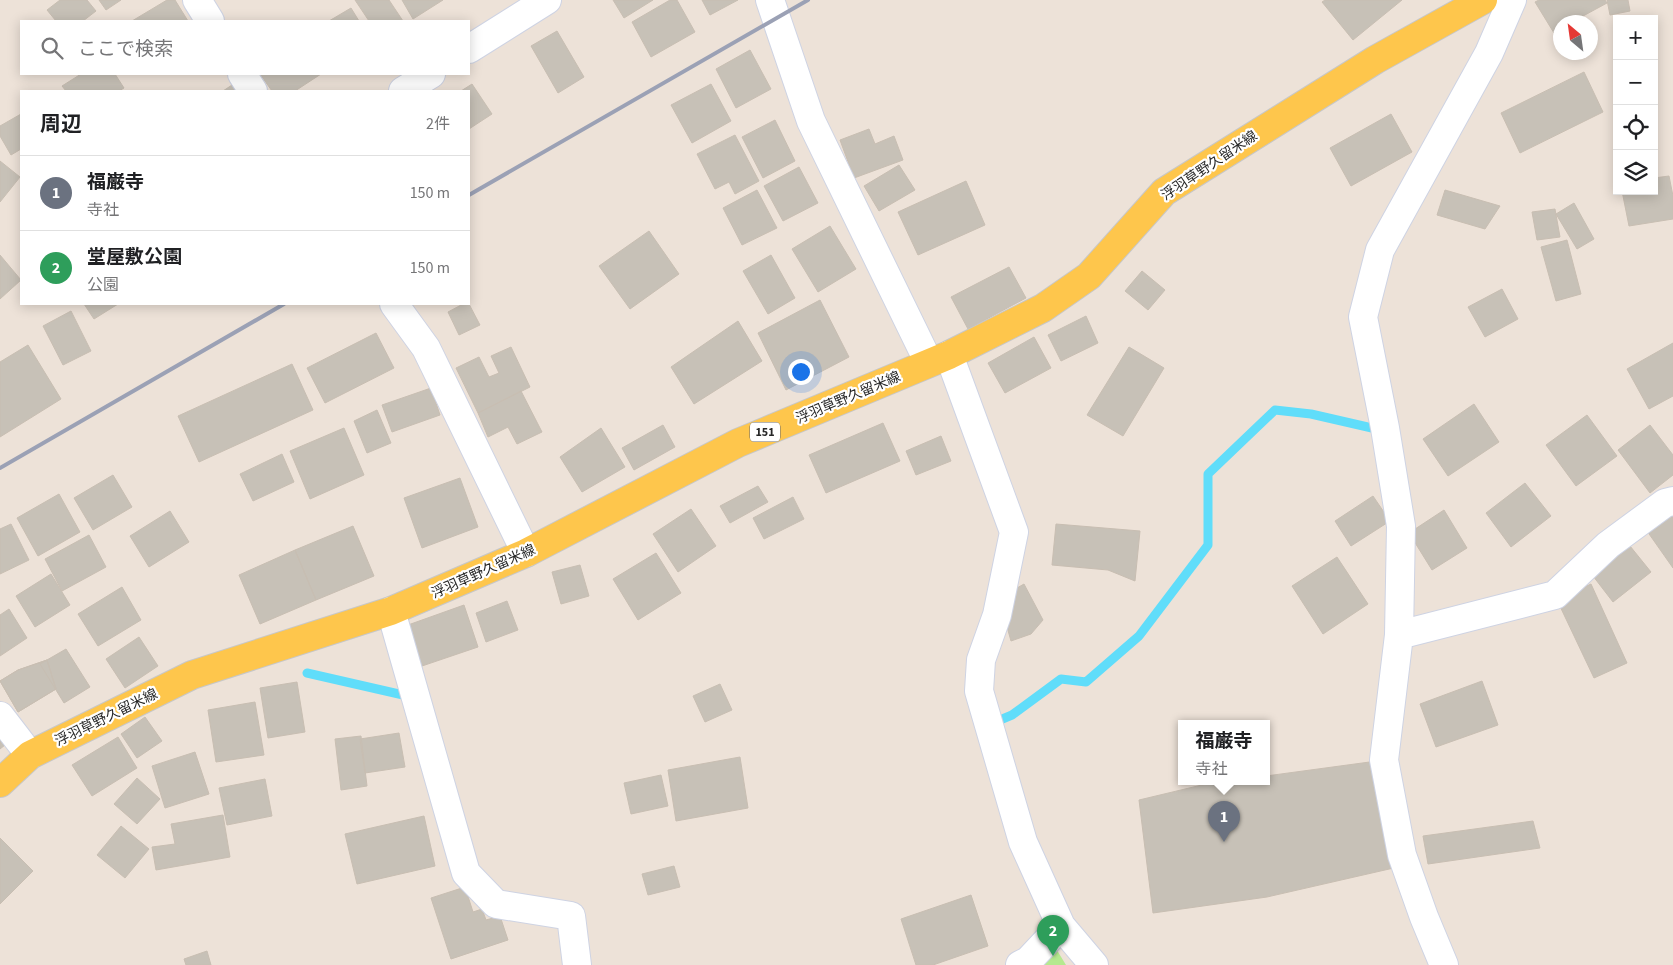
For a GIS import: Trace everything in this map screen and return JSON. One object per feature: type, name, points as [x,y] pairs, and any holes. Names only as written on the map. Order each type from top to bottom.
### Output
[{"type":"main road","name":"浮羽草野久留米線","points":[[0,783],[30,755],[192,675],[391,611],[526,553],[738,443],[939,359],[1043,308],[1089,276],[1164,192],[1375,60],[1483,0]]},
{"type":"street","points":[[197,0],[209,20]]},
{"type":"street","points":[[470,48],[547,0]]},
{"type":"street","points":[[770,0],[811,121],[939,359],[1014,532],[996,615],[980,660],[979,691],[1023,842],[1061,926],[1094,965]]},
{"type":"street","points":[[1444,965],[1424,917],[1402,855],[1384,760],[1399,635],[1401,526],[1385,428],[1363,317],[1380,250],[1484,61],[1512,0]]},
{"type":"street","points":[[243,75],[252,90]]},
{"type":"street","points":[[405,90],[429,75]]},
{"type":"street","points":[[395,305],[426,348],[526,553]]},
{"type":"street","points":[[1399,635],[1555,595],[1608,545],[1665,503],[1673,501]]},
{"type":"street","points":[[391,611],[466,873],[496,904],[570,916],[577,965]]},
{"type":"street","points":[[0,716],[30,755]]},
{"type":"street","points":[[1020,965],[1028,961],[1061,926]]},
{"type":"green space","points":[[1055,947],[1066,965],[1038,965]]},
{"type":"building","points":[[60,0],[87,0],[96,11],[84,20],[55,20],[47,10]]},
{"type":"building","points":[[99,0],[121,0],[106,10]]},
{"type":"building","points":[[167,0],[175,0],[187,20],[134,20]]},
{"type":"building","points":[[355,0],[389,0],[402,20],[368,20]]},
{"type":"building","points":[[402,0],[443,0],[413,19]]},
{"type":"building","points":[[613,0],[653,0],[624,18]]},
{"type":"building","points":[[670,0],[677,0],[695,32],[651,57],[632,22]]},
{"type":"building","points":[[702,0],[738,0],[710,15]]},
{"type":"building","points":[[1325,0],[1402,0],[1353,40],[1322,2]]},
{"type":"building","points":[[1539,0],[1605,0],[1607,3],[1585,15],[1553,15],[1553,31],[1535,2]]},
{"type":"building","points":[[1607,0],[1628,0],[1630,11],[1610,15]]},
{"type":"building","points":[[351,8],[358,20],[331,20]]},
{"type":"building","points":[[557,31],[584,77],[558,93],[531,46]]},
{"type":"building","points":[[750,50],[771,89],[736,108],[716,69]]},
{"type":"building","points":[[1584,72],[1603,112],[1520,153],[1501,113]]},
{"type":"building","points":[[79,75],[116,75],[124,88],[121,90],[65,90],[62,86]]},
{"type":"building","points":[[261,75],[319,75],[297,90],[271,90]]},
{"type":"building","points":[[235,83],[239,90],[224,90]]},
{"type":"building","points":[[472,84],[492,114],[470,128],[470,90],[463,90]]},
{"type":"building","points":[[711,84],[731,121],[692,143],[671,105]]},
{"type":"building","points":[[1391,114],[1412,152],[1351,186],[1330,148]]},
{"type":"building","points":[[20,115],[20,150],[11,155],[0,136],[0,126]]},
{"type":"building","points":[[775,120],[795,161],[763,178],[742,137]]},
{"type":"building","points":[[869,129],[875,144],[894,136],[903,160],[854,178],[840,140]]},
{"type":"building","points":[[735,135],[759,181],[735,194],[729,182],[715,189],[697,154]]},
{"type":"building","points":[[0,161],[20,177],[0,202]]},
{"type":"building","points":[[899,165],[915,190],[879,211],[864,186]]},
{"type":"building","points":[[799,167],[818,203],[783,221],[764,186]]},
{"type":"building","points":[[1669,176],[1673,196],[1673,219],[1629,226],[1623,195],[1658,195],[1658,177]]},
{"type":"building","points":[[966,181],[985,225],[918,255],[898,212]]},
{"type":"building","points":[[757,190],[777,228],[742,245],[723,208]]},
{"type":"building","points":[[1445,190],[1500,206],[1485,229],[1437,215]]},
{"type":"building","points":[[1574,203],[1594,239],[1577,249],[1556,214]]},
{"type":"building","points":[[1555,209],[1560,237],[1537,240],[1532,212]]},
{"type":"building","points":[[830,226],[856,269],[818,292],[792,249]]},
{"type":"building","points":[[649,231],[679,274],[630,309],[599,266]]},
{"type":"building","points":[[1567,240],[1581,294],[1556,301],[1541,247]]},
{"type":"building","points":[[0,255],[20,281],[0,299]]},
{"type":"building","points":[[771,255],[795,298],[768,314],[743,271]]},
{"type":"building","points":[[1009,267],[1026,298],[968,329],[951,297]]},
{"type":"building","points":[[1142,271],[1165,290],[1148,310],[1125,291]]},
{"type":"building","points":[[1502,289],[1518,319],[1485,337],[1468,307]]},
{"type":"building","points":[[820,300],[849,357],[786,390],[758,333]]},
{"type":"building","points":[[85,305],[116,305],[94,319]]},
{"type":"building","points":[[461,305],[470,305],[480,325],[459,335],[448,312]]},
{"type":"building","points":[[71,311],[91,351],[63,365],[43,326]]},
{"type":"building","points":[[1086,316],[1098,343],[1061,361],[1048,335]]},
{"type":"building","points":[[738,321],[762,361],[694,404],[671,367]]},
{"type":"building","points":[[376,333],[394,368],[325,403],[307,368]]},
{"type":"building","points":[[1034,337],[1051,368],[1005,393],[988,363]]},
{"type":"building","points":[[1673,343],[1673,396],[1649,409],[1627,369]]},
{"type":"building","points":[[28,345],[61,399],[0,437],[0,362]]},
{"type":"building","points":[[511,347],[530,387],[478,413],[456,368],[479,357],[489,377],[499,373],[491,356]]},
{"type":"building","points":[[1129,347],[1164,368],[1123,436],[1087,415]]},
{"type":"building","points":[[292,364],[313,410],[199,462],[178,416]]},
{"type":"building","points":[[431,388],[440,415],[392,432],[382,405]]},
{"type":"building","points":[[521,391],[542,432],[517,444],[508,427],[488,437],[478,413]]},
{"type":"building","points":[[1474,404],[1499,442],[1448,476],[1423,439]]},
{"type":"building","points":[[377,410],[391,443],[367,453],[354,421]]},
{"type":"building","points":[[1587,415],[1617,456],[1576,486],[1546,445]]},
{"type":"building","points":[[883,423],[900,461],[826,493],[809,455]]},
{"type":"building","points":[[663,425],[675,447],[634,470],[622,448]]},
{"type":"building","points":[[1650,425],[1673,455],[1673,475],[1650,493],[1618,450]]},
{"type":"building","points":[[344,428],[364,475],[310,499],[290,451]]},
{"type":"building","points":[[601,428],[625,467],[582,492],[560,457]]},
{"type":"building","points":[[941,436],[951,461],[916,475],[906,451]]},
{"type":"building","points":[[282,454],[294,482],[253,501],[240,474]]},
{"type":"building","points":[[113,475],[132,507],[93,530],[74,498]]},
{"type":"building","points":[[460,478],[478,527],[422,548],[404,498]]},
{"type":"building","points":[[1525,483],[1551,516],[1511,547],[1486,513]]},
{"type":"building","points":[[758,486],[768,502],[730,523],[720,506]]},
{"type":"building","points":[[59,494],[80,532],[38,556],[17,518]]},
{"type":"building","points":[[1373,496],[1390,521],[1351,546],[1335,521]]},
{"type":"building","points":[[793,497],[804,519],[764,539],[753,518]]},
{"type":"building","points":[[691,509],[716,546],[678,572],[653,534]]},
{"type":"building","points":[[1444,510],[1467,548],[1432,570],[1409,533]]},
{"type":"building","points":[[170,511],[189,542],[149,567],[130,536]]},
{"type":"building","points":[[1673,514],[1673,568],[1647,531]]},
{"type":"building","points":[[11,524],[29,560],[0,574],[0,529]]},
{"type":"building","points":[[1056,524],[1140,531],[1135,581],[1108,570],[1052,565]]},
{"type":"building","points":[[353,526],[374,576],[316,600],[295,550]]},
{"type":"building","points":[[89,535],[106,567],[62,591],[45,559]]},
{"type":"building","points":[[1630,546],[1651,572],[1613,602],[1593,576]]},
{"type":"building","points":[[295,550],[316,600],[260,624],[239,575]]},
{"type":"building","points":[[656,553],[681,593],[638,620],[613,579]]},
{"type":"building","points":[[1337,557],[1368,604],[1323,634],[1292,586]]},
{"type":"building","points":[[580,565],[589,596],[561,604],[552,572]]},
{"type":"building","points":[[51,574],[70,605],[35,627],[16,596]]},
{"type":"building","points":[[1024,584],[1043,620],[1031,634],[1011,641],[1000,602],[1010,592]]},
{"type":"building","points":[[1591,584],[1627,663],[1594,678],[1557,600]]},
{"type":"building","points":[[122,587],[141,620],[98,646],[78,614]]},
{"type":"building","points":[[507,601],[518,630],[486,642],[476,613]]},
{"type":"building","points":[[464,605],[478,647],[422,666],[408,625]]},
{"type":"building","points":[[9,609],[27,638],[0,656],[0,615]]},
{"type":"building","points":[[139,637],[158,666],[125,688],[106,659]]},
{"type":"building","points":[[66,649],[90,687],[64,703],[40,664]]},
{"type":"building","points":[[47,660],[56,689],[18,712],[0,681],[18,670]]},
{"type":"building","points":[[47,660],[56,689],[18,712],[0,681],[18,670]]},
{"type":"building","points":[[1482,681],[1498,725],[1436,747],[1420,704]]},
{"type":"building","points":[[297,682],[305,732],[268,738],[260,688]]},
{"type":"building","points":[[720,684],[732,710],[705,722],[693,696]]},
{"type":"building","points":[[255,702],[264,755],[216,762],[208,710]]},
{"type":"building","points":[[145,717],[162,741],[137,758],[121,734]]},
{"type":"building","points":[[0,729],[10,741],[0,749]]},
{"type":"building","points":[[399,733],[405,767],[365,773],[360,739]]},
{"type":"building","points":[[361,736],[367,786],[341,790],[335,739]]},
{"type":"building","points":[[118,737],[137,768],[92,796],[72,765]]},
{"type":"building","points":[[195,752],[209,794],[165,808],[152,766]]},
{"type":"building","points":[[740,757],[748,808],[676,821],[668,770]]},
{"type":"building","points":[[1377,761],[1398,867],[1267,897],[1153,913],[1139,800],[1202,785],[1270,785],[1270,775]]},
{"type":"building","points":[[661,775],[668,806],[631,814],[624,783]]},
{"type":"building","points":[[137,778],[160,799],[137,824],[114,804]]},
{"type":"building","points":[[265,779],[272,816],[227,825],[219,788]]},
{"type":"building","points":[[223,815],[230,857],[156,870],[152,847],[175,844],[171,824]]},
{"type":"building","points":[[424,816],[435,866],[357,884],[345,834]]},
{"type":"building","points":[[1533,821],[1540,848],[1428,864],[1423,836]]},
{"type":"building","points":[[121,826],[149,849],[125,878],[97,855]]},
{"type":"building","points":[[0,838],[33,871],[0,904]]},
{"type":"building","points":[[674,866],[680,887],[648,895],[642,874]]},
{"type":"building","points":[[465,887],[473,912],[482,909],[486,920],[500,916],[508,940],[451,959],[431,898]]},
{"type":"building","points":[[971,895],[988,946],[933,965],[916,965],[901,919]]},
{"type":"building","points":[[207,951],[211,965],[186,965],[184,959]]},
{"type":"waterway","points":[[1000,720],[1012,715],[1061,679],[1086,682],[1139,636],[1208,545],[1208,474],[1275,410],[1311,414],[1372,428]]},
{"type":"waterway","points":[[307,673],[412,697]]},
{"type":"railway","points":[[470,194],[808,0]]},
{"type":"railway","points":[[0,468],[282,305]]},
{"type":"place","name":"福巌寺","points":[[1224,842]]},
{"type":"place","name":"堂屋敷公園","points":[[1053,956]]}]
